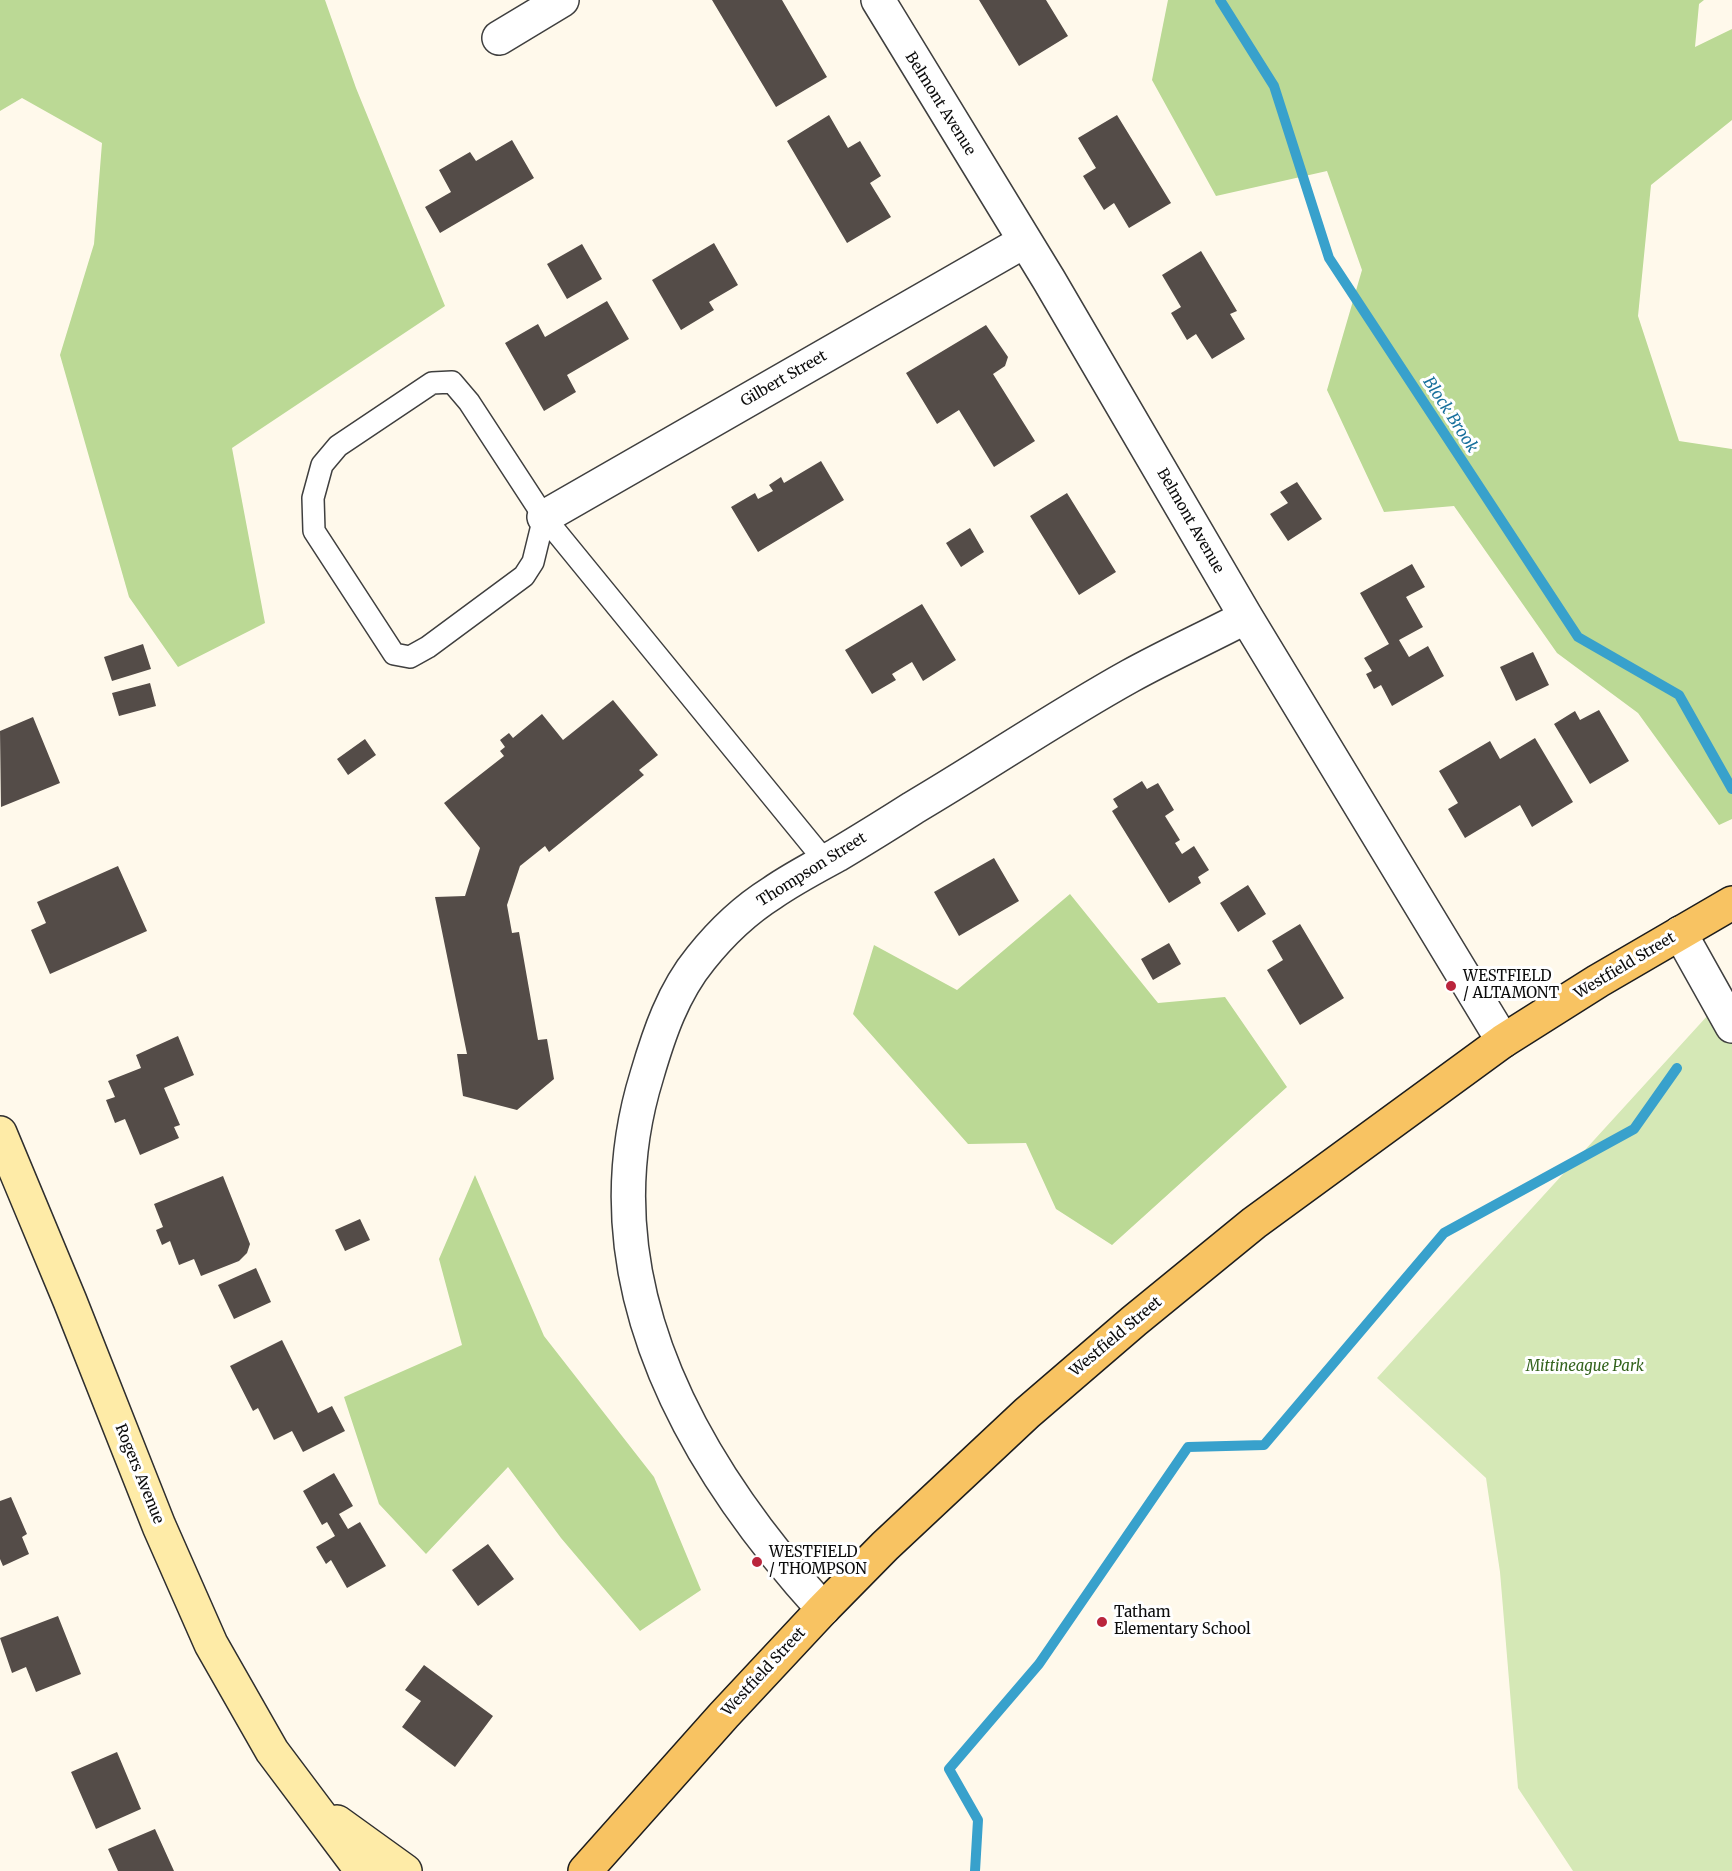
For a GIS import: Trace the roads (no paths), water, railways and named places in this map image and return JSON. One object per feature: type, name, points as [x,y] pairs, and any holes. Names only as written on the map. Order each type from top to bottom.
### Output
[{"type":"main road","name":"Westfield Street","points":[[585,1871],[724,1715],[823,1609],[948,1486],[1027,1413],[1134,1321],[1254,1223],[1503,1041],[1598,981],[1732,903]]},
{"type":"main road","name":"Rogers Avenue","points":[[0,1133],[70,1301],[159,1526],[211,1644],[272,1751],[362,1871]]},
{"type":"main road","name":"Rogers Avenue","points":[[307,1799],[405,1871]]},
{"type":"street","points":[[499,38],[562,0]]},
{"type":"street","name":"Belmont Avenue","points":[[878,0],[1025,241],[1246,617],[1503,1041]]},
{"type":"street","name":"Gilbert Street","points":[[544,517],[1025,241]]},
{"type":"street","name":"Thompson Street","points":[[823,1609],[779,1560],[742,1512],[698,1442],[656,1350],[638,1288],[632,1256],[628,1193],[629,1162],[643,1088],[662,1028],[683,984],[699,960],[740,917],[771,893],[1119,682],[1246,617]]},
{"type":"street","points":[[1680,933],[1732,1026]]},
{"type":"lane","points":[[544,517],[533,562],[524,576],[429,647],[410,657],[394,654],[314,531],[313,498],[322,465],[338,446],[432,383],[452,382],[469,402],[544,517],[825,861]]},
{"type":"waterway","name":"Block Brook","points":[[1220,0],[1274,86],[1329,258],[1578,637],[1679,695],[1732,789]]},
{"type":"waterway","points":[[975,1871],[978,1820],[949,1769],[1039,1664],[1188,1447],[1264,1445],[1444,1233],[1634,1129],[1677,1068]]},
{"type":"place","name":"WESTFIELD / ALTAMONT","points":[[1451,986]]},
{"type":"place","name":"WESTFIELD / THOMPSON","points":[[757,1562]]},
{"type":"place","name":"Tatham Elementary School","points":[[1102,1622]]},
{"type":"park label","name":"Mittineague Park","points":[[1585,1367]]}]
